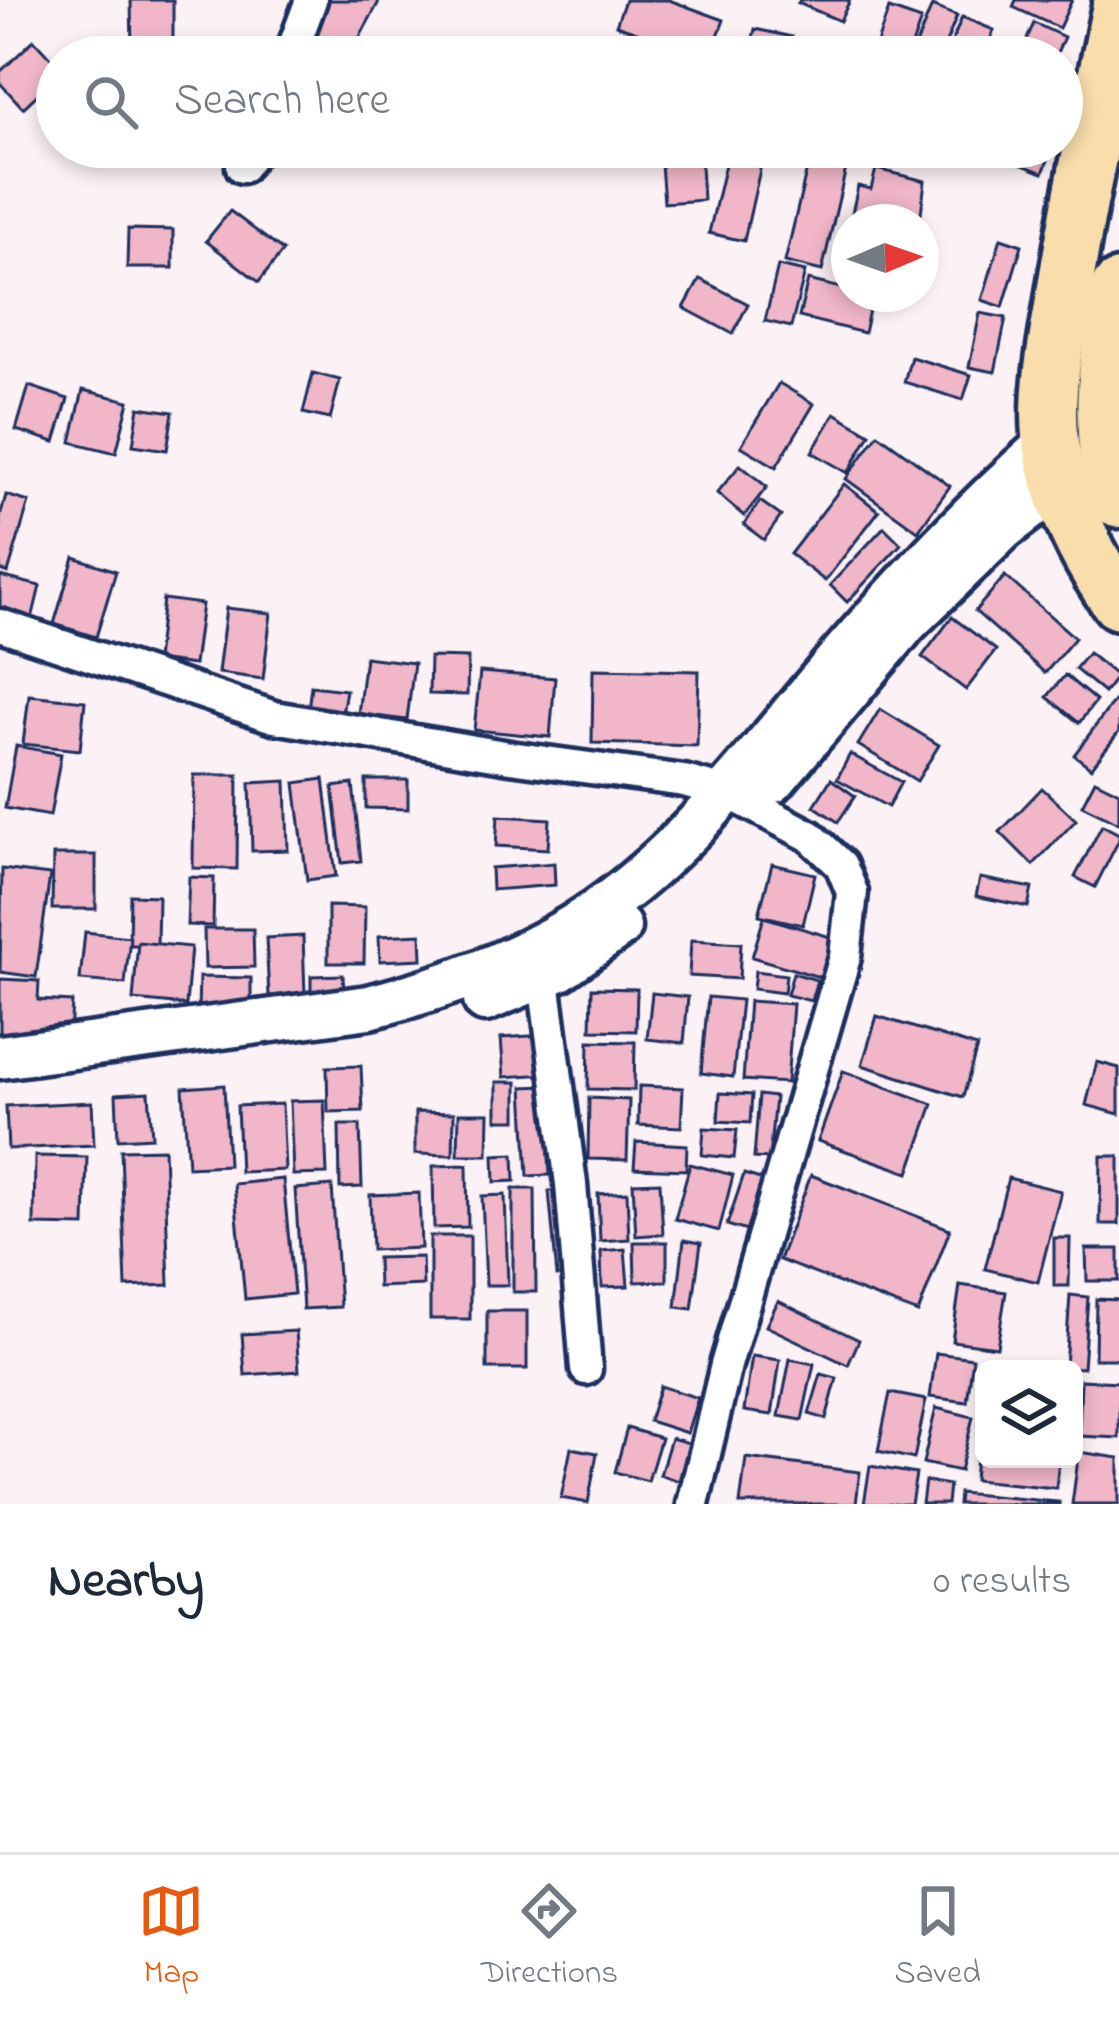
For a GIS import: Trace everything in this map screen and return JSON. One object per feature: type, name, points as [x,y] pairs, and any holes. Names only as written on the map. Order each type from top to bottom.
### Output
[{"type":"highway","points":[[1118,22],[1069,259],[1055,355],[1056,463],[1086,553],[1119,602]]},
{"type":"highway","points":[[1119,288],[1105,368],[1104,430],[1119,500]]},
{"type":"street","points":[[298,36],[311,0]]},
{"type":"street","points":[[0,1082],[378,1031],[432,1018],[618,928],[678,880],[898,590],[993,493],[1056,463]]},
{"type":"street","points":[[0,625],[274,717],[683,781],[740,799],[832,852],[852,892],[851,925],[726,1365],[693,1504]]},
{"type":"street","points":[[0,1058],[369,1007],[542,961]]},
{"type":"street","points":[[542,961],[571,1184],[586,1369]]},
{"type":"building","points":[[131,0],[173,0],[173,36],[132,36]]},
{"type":"building","points":[[327,0],[380,0],[360,36],[309,32]]},
{"type":"building","points":[[625,0],[669,0],[724,20],[718,36],[648,36],[616,25]]},
{"type":"building","points":[[850,0],[840,21],[798,3]]},
{"type":"building","points":[[1016,0],[1072,0],[1059,28],[1013,7]]},
{"type":"building","points":[[932,6],[957,16],[949,36],[920,36]]},
{"type":"building","points":[[889,9],[921,20],[915,36],[879,36]]},
{"type":"building","points":[[962,17],[994,30],[992,36],[954,36]]},
{"type":"building","points":[[1034,23],[1062,36],[1028,36]]},
{"type":"building","points":[[755,29],[787,36],[754,36]]},
{"type":"building","points":[[36,42],[36,96],[23,108],[0,83],[0,72]]},
{"type":"building","points":[[661,168],[701,168],[703,200],[664,203]]},
{"type":"building","points":[[724,168],[760,168],[744,241],[709,233]]},
{"type":"building","points":[[807,168],[846,168],[838,204],[831,204],[831,233],[822,271],[785,262]]},
{"type":"building","points":[[876,169],[925,181],[922,204],[854,204],[858,186],[871,189]]},
{"type":"building","points":[[230,211],[283,251],[259,282],[206,241]]},
{"type":"building","points":[[128,229],[173,230],[173,268],[127,268]]},
{"type":"building","points":[[1001,238],[1022,245],[1003,307],[982,300]]},
{"type":"building","points":[[778,266],[805,272],[791,327],[765,321]]},
{"type":"building","points":[[700,279],[748,304],[733,334],[684,308]]},
{"type":"building","points":[[808,280],[831,286],[831,312],[869,312],[864,333],[799,317]]},
{"type":"building","points":[[980,313],[1006,318],[995,372],[969,367]]},
{"type":"building","points":[[911,357],[971,375],[963,400],[904,382]]},
{"type":"building","points":[[313,373],[340,380],[330,419],[303,413]]},
{"type":"building","points":[[779,383],[814,404],[776,467],[741,446]]},
{"type":"building","points":[[29,386],[68,399],[55,442],[16,430]]},
{"type":"building","points":[[83,390],[129,401],[116,453],[71,442]]},
{"type":"building","points":[[139,407],[173,412],[167,450],[133,445]]},
{"type":"building","points":[[835,413],[870,434],[848,473],[812,452]]},
{"type":"building","points":[[878,434],[950,486],[918,531],[846,479]]},
{"type":"building","points":[[740,465],[767,487],[744,516],[717,493]]},
{"type":"building","points":[[844,484],[879,511],[825,581],[790,554]]},
{"type":"building","points":[[6,495],[29,502],[8,573],[0,570],[0,517]]},
{"type":"building","points":[[760,501],[781,516],[764,540],[744,525]]},
{"type":"building","points":[[884,527],[901,544],[847,602],[830,585]]},
{"type":"building","points":[[74,557],[116,571],[96,637],[54,624]]},
{"type":"building","points":[[0,576],[40,586],[31,623],[0,615]]},
{"type":"building","points":[[1005,576],[1075,638],[1045,673],[975,611]]},
{"type":"building","points":[[163,599],[202,604],[194,665],[156,660]]},
{"type":"building","points":[[226,608],[271,613],[263,679],[218,673]]},
{"type":"building","points":[[952,617],[996,650],[966,690],[922,657]]},
{"type":"building","points":[[1088,653],[1117,676],[1104,693],[1075,669]]},
{"type":"building","points":[[365,657],[414,663],[407,720],[358,714]]},
{"type":"building","points":[[430,657],[468,658],[467,695],[429,694]]},
{"type":"building","points":[[593,669],[699,671],[697,746],[592,743]]},
{"type":"building","points":[[480,672],[555,678],[550,737],[474,730]]},
{"type":"building","points":[[1065,675],[1096,701],[1079,723],[1047,697]]},
{"type":"building","points":[[311,686],[346,690],[342,714],[308,710]]},
{"type":"building","points":[[29,695],[85,701],[80,750],[23,744]]},
{"type":"building","points":[[1114,701],[1119,705],[1119,732],[1091,768],[1074,755]]},
{"type":"building","points":[[880,709],[939,745],[917,781],[858,745]]},
{"type":"building","points":[[16,746],[61,754],[50,816],[5,808]]},
{"type":"building","points":[[850,754],[901,782],[888,807],[837,779]]},
{"type":"building","points":[[194,775],[238,775],[237,869],[193,868]]},
{"type":"building","points":[[324,779],[336,876],[307,880],[295,783]]},
{"type":"building","points":[[831,779],[855,796],[838,822],[814,806]]},
{"type":"building","points":[[366,780],[408,780],[408,809],[366,808]]},
{"type":"building","points":[[1095,780],[1119,792],[1119,823],[1082,805]]},
{"type":"building","points":[[286,781],[288,850],[252,851],[250,783]]},
{"type":"building","points":[[353,784],[361,861],[342,863],[333,787]]},
{"type":"building","points":[[1042,788],[1076,820],[1033,865],[1000,832]]},
{"type":"building","points":[[498,816],[550,819],[548,849],[496,846]]},
{"type":"building","points":[[1102,825],[1119,834],[1119,840],[1095,887],[1075,877]]},
{"type":"building","points":[[53,855],[96,855],[96,909],[52,909]]},
{"type":"building","points":[[554,863],[555,885],[492,890],[491,868]]},
{"type":"building","points":[[772,864],[815,874],[803,925],[759,915]]},
{"type":"building","points":[[2,869],[50,875],[36,977],[0,972]]},
{"type":"building","points":[[189,877],[214,878],[213,926],[187,925]]},
{"type":"building","points":[[980,878],[1032,888],[1028,907],[976,896]]},
{"type":"building","points":[[130,895],[158,896],[157,945],[129,945]]},
{"type":"building","points":[[328,906],[365,907],[364,963],[328,963]]},
{"type":"building","points":[[764,917],[837,939],[826,979],[752,957]]},
{"type":"building","points":[[204,929],[253,929],[254,967],[205,968]]},
{"type":"building","points":[[85,932],[130,937],[125,984],[80,980]]},
{"type":"building","points":[[421,934],[422,959],[380,961],[379,936]]},
{"type":"building","points":[[303,936],[305,995],[269,996],[266,938]]},
{"type":"building","points":[[691,940],[741,943],[739,979],[689,976]]},
{"type":"building","points":[[138,942],[191,947],[186,1005],[133,1000]]},
{"type":"building","points":[[755,971],[786,975],[784,993],[753,989]]},
{"type":"building","points":[[793,973],[817,980],[811,1001],[787,995]]},
{"type":"building","points":[[343,975],[344,993],[311,994],[311,976]]},
{"type":"building","points":[[199,977],[251,978],[251,1012],[198,1011]]},
{"type":"building","points":[[0,979],[39,981],[38,1000],[72,1002],[70,1036],[0,1033]]},
{"type":"building","points":[[592,988],[637,989],[636,1031],[591,1030]]},
{"type":"building","points":[[652,993],[688,997],[684,1043],[647,1039]]},
{"type":"building","points":[[708,997],[741,1000],[733,1077],[701,1073]]},
{"type":"building","points":[[749,1001],[793,1004],[787,1083],[743,1080]]},
{"type":"building","points":[[877,1016],[977,1047],[963,1097],[862,1065]]},
{"type":"building","points":[[544,1035],[547,1074],[504,1077],[501,1038]]},
{"type":"building","points":[[589,1041],[635,1042],[634,1090],[588,1089]]},
{"type":"building","points":[[1097,1062],[1119,1068],[1119,1114],[1086,1105]]},
{"type":"building","points":[[361,1066],[363,1111],[328,1112],[327,1067]]},
{"type":"building","points":[[843,1071],[933,1104],[909,1173],[818,1141]]},
{"type":"building","points":[[497,1082],[517,1082],[517,1120],[497,1120]]},
{"type":"building","points":[[224,1085],[228,1165],[188,1167],[183,1088]]},
{"type":"building","points":[[545,1086],[550,1175],[528,1176],[523,1087]]},
{"type":"building","points":[[639,1086],[683,1088],[681,1127],[638,1125]]},
{"type":"building","points":[[149,1092],[152,1137],[118,1139],[116,1094]]},
{"type":"building","points":[[720,1093],[752,1095],[750,1123],[718,1121]]},
{"type":"building","points":[[759,1095],[775,1097],[769,1159],[754,1158]]},
{"type":"building","points":[[589,1098],[629,1100],[627,1160],[588,1159]]},
{"type":"building","points":[[324,1100],[327,1174],[293,1175],[290,1101]]},
{"type":"building","points":[[92,1102],[94,1145],[8,1149],[6,1106]]},
{"type":"building","points":[[282,1104],[285,1170],[240,1172],[237,1106]]},
{"type":"building","points":[[415,1112],[454,1113],[453,1155],[415,1154]]},
{"type":"building","points":[[459,1113],[489,1113],[488,1155],[458,1155]]},
{"type":"building","points":[[339,1125],[360,1125],[362,1187],[340,1188]]},
{"type":"building","points":[[704,1128],[737,1130],[734,1158],[702,1155]]},
{"type":"building","points":[[636,1142],[687,1145],[686,1170],[634,1168]]},
{"type":"building","points":[[164,1149],[169,1285],[126,1287],[121,1150]]},
{"type":"building","points":[[514,1154],[515,1181],[495,1182],[494,1155]]},
{"type":"building","points":[[35,1156],[87,1157],[85,1226],[34,1225]]},
{"type":"building","points":[[1101,1156],[1119,1156],[1119,1224],[1100,1224]]},
{"type":"building","points":[[690,1164],[733,1175],[719,1231],[675,1219]]},
{"type":"building","points":[[467,1165],[468,1227],[434,1228],[433,1166]]},
{"type":"building","points":[[744,1174],[770,1182],[753,1233],[727,1225]]},
{"type":"building","points":[[811,1175],[950,1229],[918,1313],[779,1260]]},
{"type":"building","points":[[1008,1178],[1061,1191],[1038,1282],[985,1269]]},
{"type":"building","points":[[283,1179],[294,1294],[245,1299],[234,1184]]},
{"type":"building","points":[[660,1182],[663,1234],[636,1236],[633,1183]]},
{"type":"building","points":[[332,1186],[340,1307],[303,1309],[295,1189]]},
{"type":"building","points":[[513,1189],[535,1189],[536,1292],[513,1292]]},
{"type":"building","points":[[567,1189],[576,1275],[557,1276],[549,1191]]},
{"type":"building","points":[[627,1192],[629,1239],[600,1241],[598,1194]]},
{"type":"building","points":[[419,1193],[421,1248],[372,1250],[370,1195]]},
{"type":"building","points":[[505,1195],[508,1285],[486,1285],[482,1196]]},
{"type":"building","points":[[430,1236],[470,1236],[470,1319],[430,1319]]},
{"type":"building","points":[[1054,1238],[1070,1238],[1069,1286],[1054,1286]]},
{"type":"building","points":[[684,1240],[701,1243],[692,1309],[676,1307]]},
{"type":"building","points":[[634,1242],[667,1242],[667,1281],[635,1282]]},
{"type":"building","points":[[625,1249],[628,1286],[602,1287],[601,1251]]},
{"type":"building","points":[[1086,1249],[1119,1249],[1119,1281],[1087,1281]]},
{"type":"building","points":[[422,1257],[423,1285],[378,1287],[377,1258]]},
{"type":"building","points":[[960,1285],[1006,1292],[997,1347],[952,1341]]},
{"type":"building","points":[[1070,1295],[1088,1297],[1083,1368],[1083,1360],[1065,1360]]},
{"type":"building","points":[[1096,1299],[1119,1300],[1119,1359],[1095,1359]]},
{"type":"building","points":[[778,1301],[859,1340],[848,1365],[766,1326]]},
{"type":"building","points":[[487,1311],[527,1311],[527,1369],[487,1369]]},
{"type":"building","points":[[296,1331],[299,1371],[245,1375],[242,1334]]},
{"type":"building","points":[[936,1353],[973,1358],[967,1402],[930,1397]]},
{"type":"building","points":[[752,1356],[780,1360],[772,1415],[744,1411]]},
{"type":"building","points":[[790,1359],[814,1364],[802,1420],[779,1416]]},
{"type":"building","points":[[821,1374],[837,1378],[826,1419],[809,1414]]},
{"type":"building","points":[[1083,1380],[1119,1382],[1119,1438],[1083,1436]]},
{"type":"building","points":[[660,1386],[698,1398],[687,1433],[649,1421]]},
{"type":"building","points":[[890,1393],[926,1400],[914,1459],[878,1451]]},
{"type":"building","points":[[936,1408],[973,1417],[960,1471],[923,1463]]},
{"type":"building","points":[[627,1428],[661,1438],[648,1481],[615,1472]]},
{"type":"building","points":[[671,1438],[689,1443],[679,1481],[660,1475]]},
{"type":"building","points":[[571,1448],[597,1453],[588,1503],[561,1498]]},
{"type":"building","points":[[1083,1453],[1119,1458],[1119,1504],[1072,1504]]},
{"type":"building","points":[[746,1458],[860,1472],[856,1504],[740,1504]]},
{"type":"building","points":[[870,1466],[916,1474],[911,1504],[864,1504]]},
{"type":"building","points":[[975,1468],[1058,1468],[1056,1488],[974,1480]]},
{"type":"building","points":[[925,1481],[949,1485],[947,1504],[922,1504]]},
{"type":"building","points":[[959,1493],[1059,1502],[1059,1504],[958,1504]]}]
